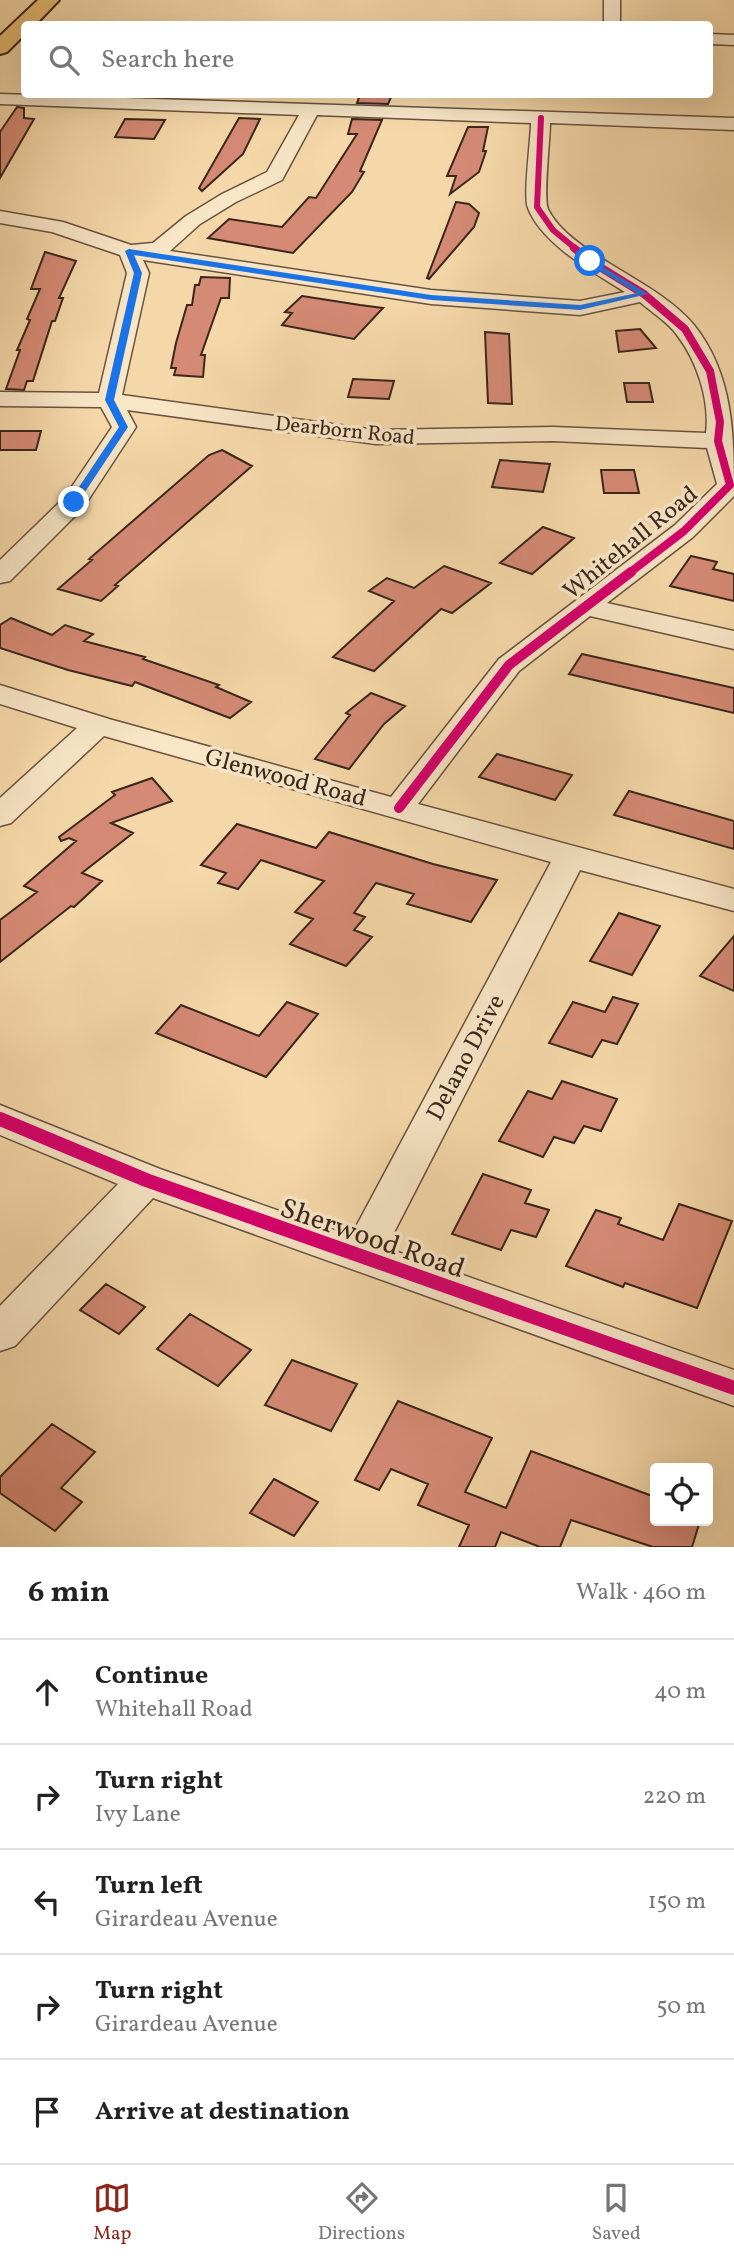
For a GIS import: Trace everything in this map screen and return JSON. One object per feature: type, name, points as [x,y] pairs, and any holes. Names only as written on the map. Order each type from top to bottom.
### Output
[{"type":"main road","points":[[28,21],[49,0]]},
{"type":"main road","points":[[0,48],[21,27]]},
{"type":"street","points":[[612,0],[612,21]]},
{"type":"street","points":[[713,39],[734,40]]},
{"type":"street","points":[[0,99],[541,118],[607,113],[734,124]]},
{"type":"street","points":[[129,251],[159,249],[192,220],[229,198],[275,176],[311,109]]},
{"type":"street","name":"Whitehall Road","points":[[400,808],[509,665],[684,531],[730,485],[726,443],[710,371],[685,329],[644,294],[590,261],[553,230],[537,207],[541,118]]},
{"type":"street","points":[[0,217],[55,226],[129,251],[431,297],[580,308],[644,294]]},
{"type":"street","points":[[0,575],[74,502],[124,427],[109,400],[138,273],[129,251]]},
{"type":"street","name":"Dearborn Road","points":[[0,399],[109,400],[376,437],[553,434],[726,443]]},
{"type":"street","points":[[586,607],[734,640]]},
{"type":"street","name":"Glenwood Road","points":[[0,694],[98,725],[734,900]]},
{"type":"street","points":[[0,816],[98,725]]},
{"type":"street","name":"Delano Drive","points":[[361,1257],[570,857]]},
{"type":"street","name":"Sherwood Road","points":[[0,1119],[146,1180],[734,1388]]},
{"type":"street","points":[[0,1334],[146,1180]]},
{"type":"building","points":[[359,98],[391,98],[388,104],[357,103]]},
{"type":"building","points":[[17,107],[24,108],[24,118],[34,119],[0,178],[0,132]]},
{"type":"building","points":[[239,118],[260,119],[243,154],[202,191],[199,188]]},
{"type":"building","points":[[125,119],[165,120],[154,139],[115,137]]},
{"type":"building","points":[[352,119],[382,120],[360,171],[364,172],[352,192],[293,253],[208,238],[229,219],[282,227],[309,197],[316,198],[357,134],[348,134]]},
{"type":"building","points":[[468,127],[488,127],[483,151],[486,151],[479,172],[450,194],[456,176],[447,176]]},
{"type":"building","points":[[456,202],[469,204],[479,213],[474,227],[429,279],[427,278]]},
{"type":"building","points":[[45,252],[76,261],[59,298],[63,298],[55,321],[52,321],[33,381],[27,381],[24,390],[6,389],[20,350],[17,350],[30,320],[27,319],[40,289],[31,289]]},
{"type":"building","points":[[201,277],[230,278],[229,298],[221,298],[201,355],[205,355],[203,377],[174,375],[176,368],[171,368],[176,343],[187,305],[192,305],[195,285],[199,285]]},
{"type":"building","points":[[302,296],[383,308],[354,339],[282,325],[292,313],[285,312]]},
{"type":"building","points":[[640,329],[656,348],[619,352],[616,331]]},
{"type":"building","points":[[485,332],[509,334],[512,404],[488,403]]},
{"type":"building","points":[[353,379],[394,381],[389,399],[348,397]]},
{"type":"building","points":[[624,383],[649,383],[653,402],[627,402]]},
{"type":"building","points":[[0,431],[41,431],[36,450],[0,450]]},
{"type":"building","points":[[222,450],[252,466],[115,585],[118,586],[101,601],[58,589],[209,455]]},
{"type":"building","points":[[500,460],[550,464],[543,492],[492,487]]},
{"type":"building","points":[[601,470],[634,470],[639,493],[604,493]]},
{"type":"building","points":[[543,527],[574,538],[532,574],[500,563]]},
{"type":"building","points":[[691,556],[717,562],[713,569],[734,574],[734,601],[670,586]]},
{"type":"building","points":[[444,566],[491,583],[452,613],[441,609],[374,671],[333,657],[394,601],[369,591],[387,578],[414,588]]},
{"type":"building","points":[[11,618],[52,635],[65,625],[93,634],[84,641],[145,657],[143,659],[219,685],[216,687],[251,702],[230,718],[135,682],[132,686],[68,670],[0,648],[0,625]]},
{"type":"building","points":[[582,654],[734,688],[734,713],[569,674]]},
{"type":"building","points":[[371,693],[405,706],[384,724],[349,769],[315,759],[350,715],[346,713]]},
{"type":"building","points":[[497,754],[572,775],[555,800],[479,777]]},
{"type":"building","points":[[152,778],[172,801],[111,823],[133,833],[82,873],[102,881],[74,907],[71,906],[0,962],[0,920],[37,892],[24,886],[76,841],[69,838],[61,841],[59,837],[115,795],[112,792]]},
{"type":"building","points":[[629,791],[734,821],[734,849],[614,815]]},
{"type":"building","points":[[237,824],[316,848],[329,832],[433,864],[497,880],[471,922],[407,904],[414,894],[376,883],[354,913],[365,917],[354,930],[372,937],[346,966],[290,944],[313,919],[295,912],[324,881],[261,860],[238,889],[218,883],[226,873],[201,865]]},
{"type":"building","points":[[619,913],[660,926],[632,975],[590,961]]},
{"type":"building","points":[[734,936],[734,991],[700,976]]},
{"type":"building","points":[[613,997],[638,1004],[617,1044],[602,1040],[592,1057],[549,1043],[573,1002],[605,1012]]},
{"type":"building","points":[[287,1002],[318,1014],[266,1077],[156,1033],[181,1005],[259,1036]]},
{"type":"building","points":[[562,1081],[617,1099],[601,1131],[584,1126],[574,1143],[554,1137],[543,1157],[499,1141],[528,1091],[552,1099]]},
{"type":"building","points":[[483,1174],[531,1190],[525,1203],[549,1210],[536,1237],[511,1230],[501,1250],[452,1234]]},
{"type":"building","points":[[679,1204],[732,1221],[697,1308],[625,1283],[623,1287],[566,1266],[596,1210],[621,1218],[618,1224],[663,1240]]},
{"type":"building","points":[[106,1284],[145,1307],[119,1334],[80,1310]]},
{"type":"building","points":[[190,1314],[251,1350],[218,1386],[157,1349]]},
{"type":"building","points":[[292,1360],[357,1384],[331,1431],[265,1405]]},
{"type":"building","points":[[398,1401],[492,1438],[465,1492],[506,1508],[531,1451],[650,1495],[650,1526],[698,1526],[692,1547],[653,1547],[571,1520],[560,1547],[540,1547],[501,1532],[495,1547],[459,1547],[469,1525],[418,1505],[428,1484],[391,1469],[379,1490],[355,1480]]},
{"type":"building","points":[[52,1424],[95,1452],[61,1488],[82,1502],[55,1531],[0,1493],[0,1477]]},
{"type":"building","points":[[274,1479],[318,1502],[294,1536],[250,1513]]},
{"type":"cycle path","points":[[399,808],[509,665],[684,531],[730,485],[718,441],[720,422],[710,371],[685,329],[644,294],[590,261],[553,230],[537,207],[541,118]]},
{"type":"cycle path","points":[[0,1119],[146,1180],[734,1388]]},
{"type":"route","points":[[74,502],[124,427],[109,400],[138,273],[129,251],[431,297],[580,308],[644,294],[590,261]]}]
